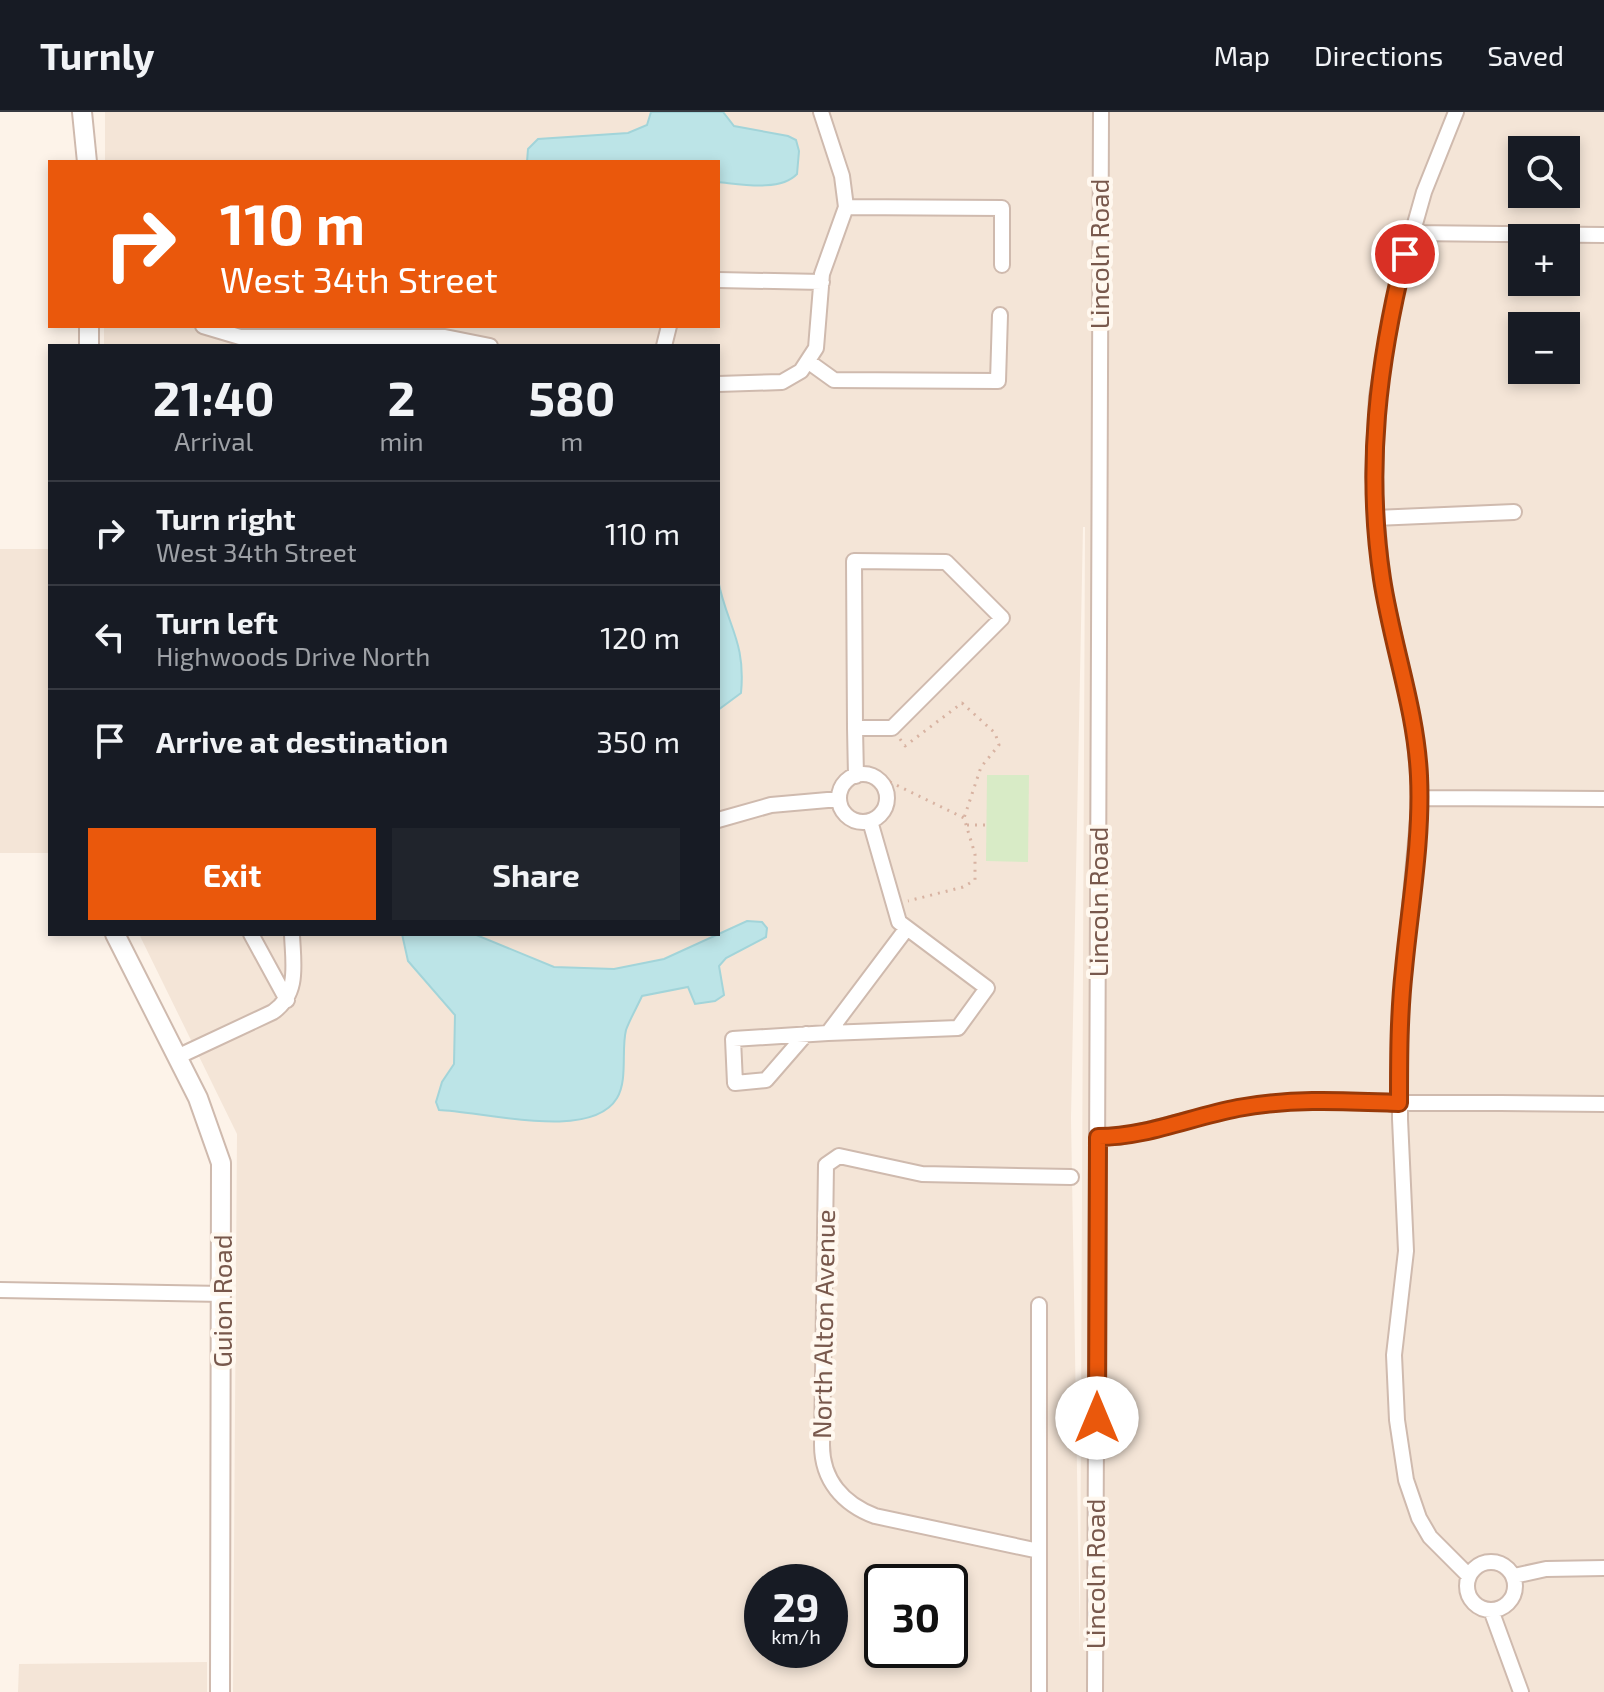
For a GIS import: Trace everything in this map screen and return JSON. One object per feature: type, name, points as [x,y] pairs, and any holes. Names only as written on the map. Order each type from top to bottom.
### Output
[{"type":"street","points":[[82,112],[87,160]]},
{"type":"street","points":[[720,384],[782,382],[809,362],[820,334],[822,282],[846,207],[842,176],[821,112]]},
{"type":"street","name":"Lincoln Road","points":[[1095,1692],[1101,112]]},
{"type":"street","points":[[1456,112],[1411,233],[1379,380],[1374,450],[1375,518],[1382,581],[1414,727],[1420,798],[1401,1000],[1399,1103],[1406,1228],[1394,1365],[1400,1444],[1410,1494],[1423,1525],[1469,1576],[1471,1599],[1476,1605],[1491,1610],[1512,1599],[1514,1576],[1503,1565],[1488,1562],[1469,1576]]},
{"type":"street","points":[[846,207],[1002,208],[1002,265]]},
{"type":"street","points":[[1411,233],[1604,235]]},
{"type":"street","points":[[720,280],[822,282]]},
{"type":"street","points":[[809,362],[834,380],[998,381],[1000,315]]},
{"type":"street","points":[[208,328],[227,335],[272,341],[436,331],[483,344]]},
{"type":"street","points":[[1375,518],[1514,512]]},
{"type":"street","points":[[855,728],[892,728],[1002,618],[946,562],[854,561],[855,728],[856,776]]},
{"type":"street","points":[[856,776],[870,776],[882,784],[886,803],[879,816],[870,821],[858,821],[847,815],[839,799],[844,784],[856,776]]},
{"type":"street","points":[[1420,798],[1604,799]]},
{"type":"street","points":[[720,819],[771,805],[839,799]]},
{"type":"street","points":[[806,1034],[766,1080],[735,1083],[733,1039],[806,1034],[958,1028],[987,988],[899,922],[870,821]]},
{"type":"street","points":[[828,1033],[907,928]]},
{"type":"street","name":"Guion Road","points":[[116,936],[208,1121],[221,1163],[220,1692]]},
{"type":"street","points":[[252,936],[287,1000]]},
{"type":"street","points":[[177,1057],[273,1012],[287,1000],[293,984],[292,936]]},
{"type":"street","points":[[1098,1137],[1119,1137],[1221,1112],[1291,1101],[1604,1104]]},
{"type":"street","name":"North Alton Avenue","points":[[1039,1551],[875,1516],[856,1508],[840,1494],[828,1477],[822,1451],[826,1165],[839,1156],[922,1174],[1071,1177]]},
{"type":"street","points":[[0,1290],[223,1294]]},
{"type":"street","points":[[1039,1305],[1039,1692]]},
{"type":"street","points":[[1514,1576],[1546,1569],[1604,1568]]},
{"type":"street","points":[[1491,1610],[1521,1692]]},
{"type":"path","points":[[892,728],[905,746],[962,703],[995,733],[999,745],[981,767],[964,818]]},
{"type":"path","points":[[882,784],[890,782],[964,818],[975,854],[975,880],[963,887],[893,905]]},
{"type":"path","points":[[967,825],[987,825]]},
{"type":"shaded area","points":[[105,112],[1604,112],[1604,1692],[233,1692],[237,1134],[140,936],[720,936],[720,344],[104,344],[104,328],[720,328],[720,160],[105,160]],"holes":[[[1085,527],[1080,1647],[1071,1118]]]},
{"type":"shaded area","points":[[0,549],[48,549],[48,853],[0,853]]},
{"type":"shaded area","points":[[207,1662],[207,1692],[18,1692],[19,1664]]},
{"type":"green space","points":[[987,775],[1029,775],[1028,862],[986,861]]},
{"type":"water","points":[[651,112],[723,112],[734,126],[796,140],[799,151],[797,174],[781,183],[748,185],[720,182],[720,160],[527,160],[528,149],[538,139],[628,133],[647,125]]},
{"type":"water","points":[[720,588],[741,660],[741,693],[720,709]]},
{"type":"water","points":[[747,921],[762,922],[767,928],[766,937],[726,958],[719,966],[724,995],[715,1001],[695,1004],[688,987],[642,996],[626,1030],[620,1091],[604,1111],[584,1119],[534,1121],[439,1110],[436,1102],[442,1082],[454,1064],[455,1015],[408,961],[402,936],[479,936],[554,967],[614,969],[664,959]]},
{"type":"route","points":[[1097,1418],[1098,1137],[1119,1137],[1236,1108],[1291,1101],[1399,1103],[1401,1000],[1420,798],[1411,711],[1382,581],[1373,473],[1379,380],[1405,254]]}]
